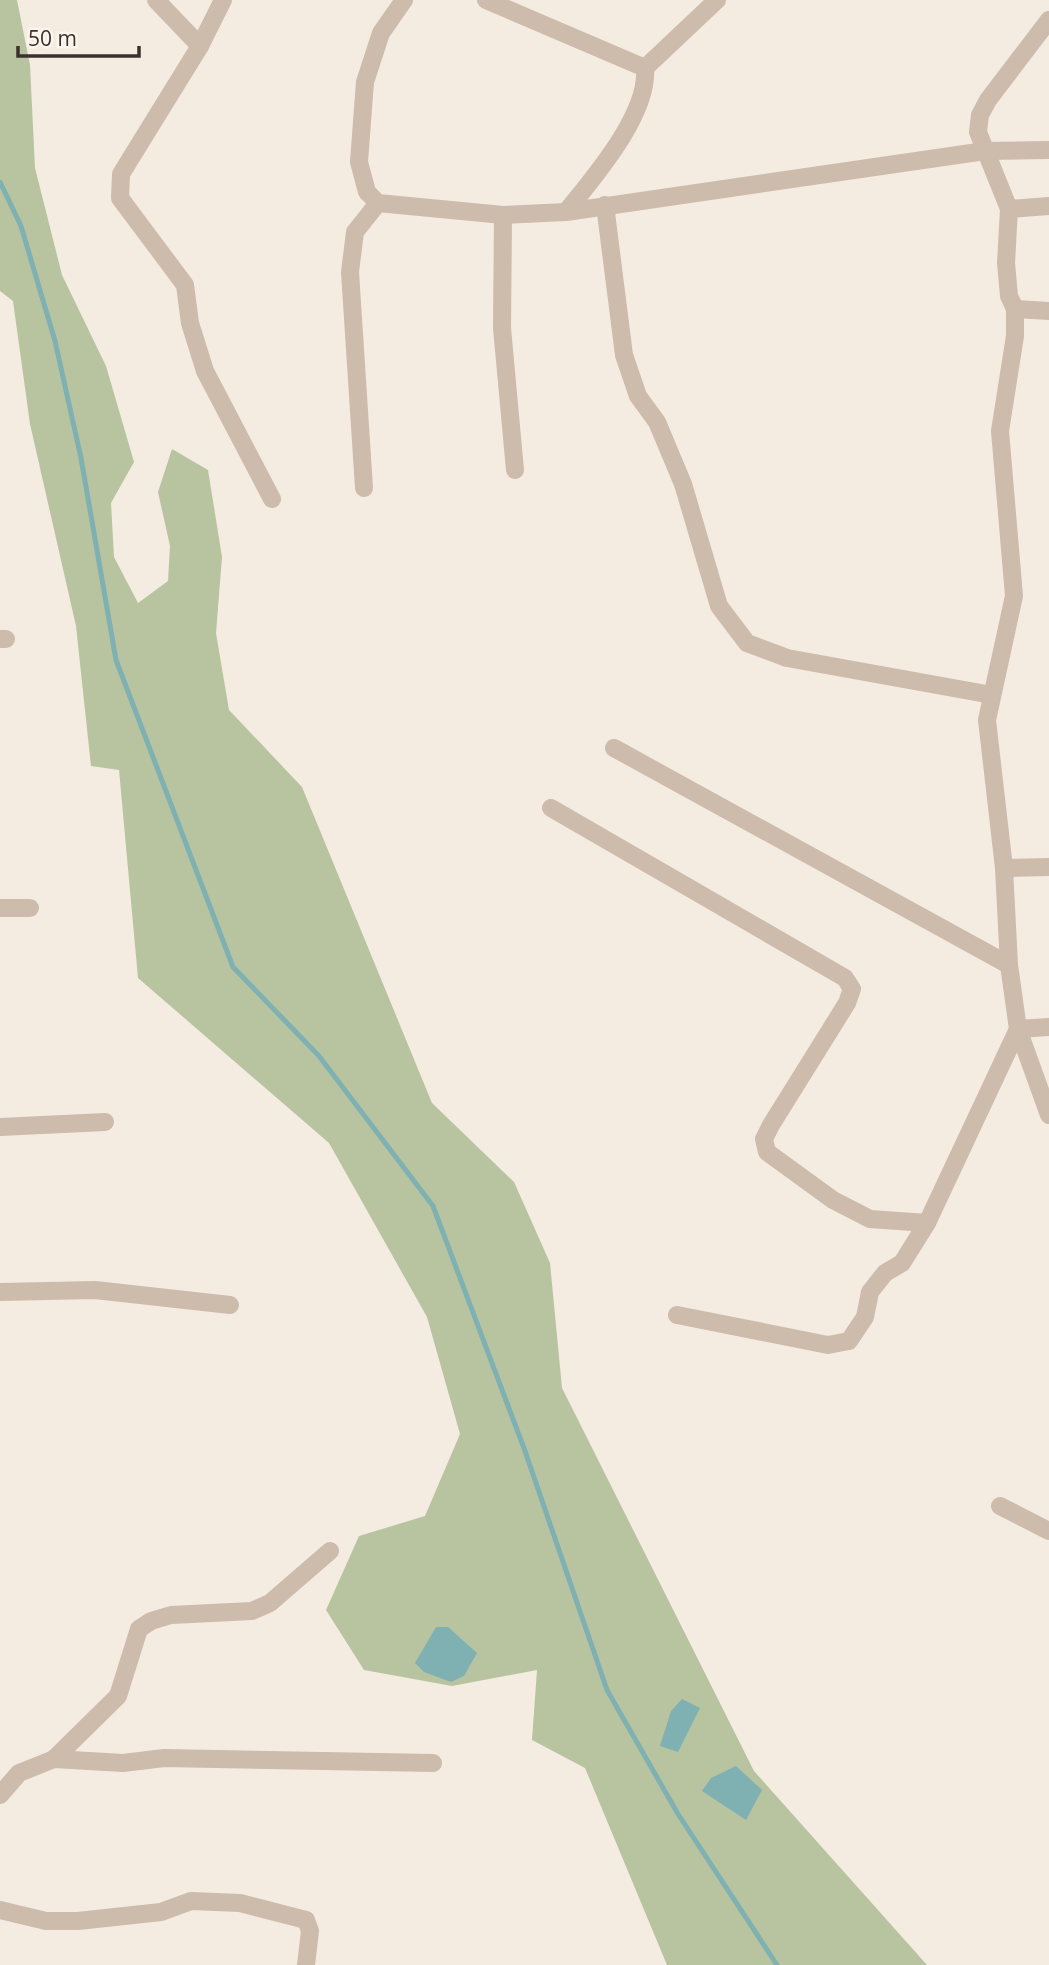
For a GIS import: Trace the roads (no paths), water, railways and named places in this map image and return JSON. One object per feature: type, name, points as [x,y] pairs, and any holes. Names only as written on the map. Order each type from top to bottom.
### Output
[{"type":"street","points":[[156,0],[200,46]]},
{"type":"street","points":[[223,0],[200,46],[121,174],[120,198],[185,285],[190,323],[205,371],[272,499]]},
{"type":"street","points":[[404,0],[381,33],[365,82],[359,162],[367,192],[378,203],[503,215],[566,212],[985,151],[1049,150]]},
{"type":"street","points":[[486,0],[645,68]]},
{"type":"street","points":[[645,68],[717,0]]},
{"type":"street","points":[[1049,20],[980,115],[978,132],[1009,209],[1006,263],[1009,296],[1015,309],[1015,336],[1000,432],[1014,596],[987,720],[1004,868],[1009,965],[1018,1029],[1049,1115]]},
{"type":"street","points":[[566,212],[624,130],[646,85],[645,68]]},
{"type":"street","points":[[364,488],[350,272],[355,232],[378,203]]},
{"type":"street","points":[[605,205],[624,355],[638,396],[657,422],[683,484],[719,606],[747,643],[787,658],[992,695]]},
{"type":"street","points":[[1009,209],[1049,206]]},
{"type":"street","points":[[503,215],[502,328],[515,470]]},
{"type":"street","points":[[1015,309],[1049,311]]},
{"type":"street","points":[[614,748],[1009,965]]},
{"type":"street","points":[[551,808],[845,978],[852,989],[847,1003],[771,1125],[764,1139],[767,1152],[833,1200],[870,1219],[927,1223]]},
{"type":"street","points":[[1004,868],[1049,867]]},
{"type":"street","points":[[0,908],[30,908]]},
{"type":"street","points":[[1018,1029],[1049,1027]]},
{"type":"street","points":[[677,1315],[828,1345],[849,1341],[865,1317],[870,1292],[885,1273],[902,1263],[927,1223],[1018,1029]]},
{"type":"street","points":[[0,1126],[105,1122]]},
{"type":"street","points":[[0,1292],[95,1290],[230,1305]]},
{"type":"street","points":[[1000,1506],[1049,1531]]},
{"type":"street","points":[[0,1795],[19,1773],[54,1759],[118,1696],[139,1629],[151,1621],[171,1615],[252,1611],[270,1603],[330,1551]]},
{"type":"street","points":[[54,1759],[90,1763],[124,1763],[164,1758],[433,1763]]},
{"type":"street","points":[[0,1910],[46,1921],[78,1922],[161,1912],[191,1901],[240,1903],[306,1920],[310,1931],[306,1965]]},
{"type":"water","points":[[436,1627],[448,1627],[477,1653],[464,1676],[451,1682],[424,1672],[415,1663]]},
{"type":"water","points":[[682,1699],[700,1708],[678,1752],[660,1746],[671,1711]]},
{"type":"water","points":[[736,1766],[762,1790],[746,1820],[702,1791],[711,1778]]},
{"type":"waterway","points":[[0,182],[21,226],[55,341],[81,458],[116,660],[233,967],[319,1056],[433,1206],[525,1451],[607,1690],[678,1814],[777,1965]]}]
